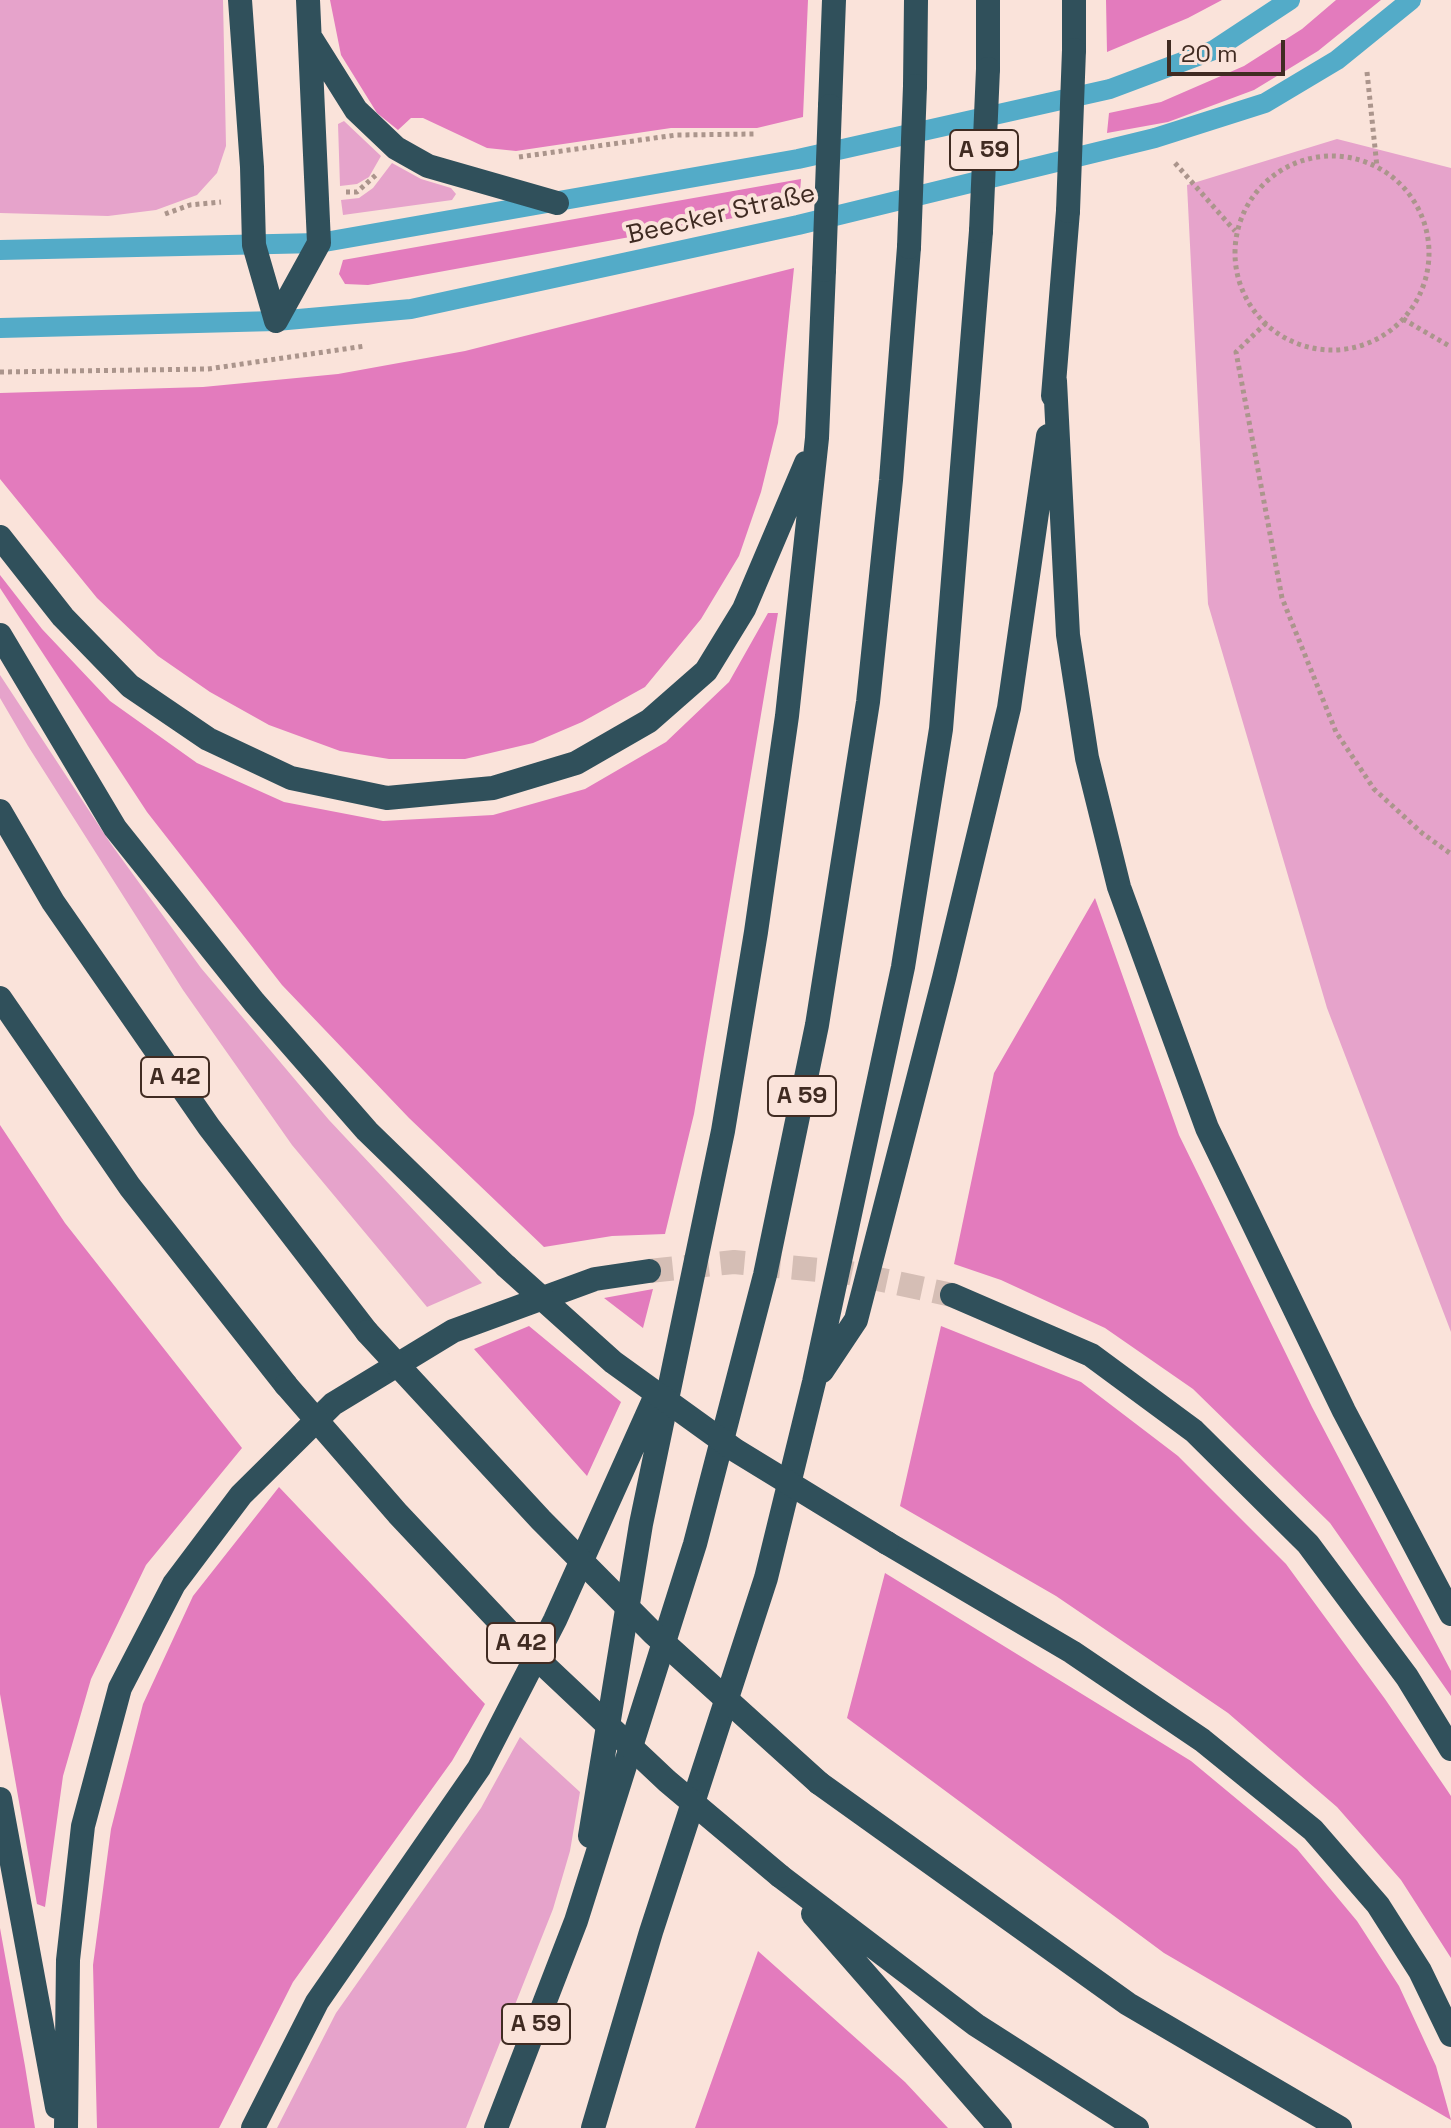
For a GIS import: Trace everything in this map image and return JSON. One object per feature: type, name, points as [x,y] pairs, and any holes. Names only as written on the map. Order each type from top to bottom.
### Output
[{"type":"highway","points":[[240,0],[252,167],[254,245],[276,321]]},
{"type":"highway","points":[[276,321],[319,243],[308,0]]},
{"type":"highway","points":[[576,1921],[641,1524],[723,1131],[787,716],[817,438],[834,0]]},
{"type":"highway","name":"A 59","points":[[496,2128],[576,1921],[695,1544],[765,1275],[817,1025],[868,702],[891,480],[909,247],[916,0]]},
{"type":"highway","name":"A 59","points":[[576,2128],[651,1932],[766,1578],[814,1382],[903,967],[941,729],[981,231],[988,0]]},
{"type":"highway","points":[[814,1382],[856,1320],[959,918],[1009,708],[1055,381],[1068,211],[1074,0]]},
{"type":"highway","points":[[310,37],[356,110],[396,148],[428,166],[557,203]]},
{"type":"highway","points":[[1055,381],[1068,635],[1087,758],[1119,887],[1207,1128],[1344,1411],[1451,1614]]},
{"type":"highway","points":[[0,537],[63,617],[130,686],[208,739],[291,778],[387,798],[493,788],[576,763],[649,721],[706,671],[744,609],[817,438]]},
{"type":"highway","points":[[0,635],[115,828],[254,1002],[367,1131],[506,1266],[613,1362],[735,1450],[1072,1652],[1202,1740],[1313,1830],[1378,1905],[1420,1971],[1451,2035]]},
{"type":"highway","name":"A 42","points":[[0,811],[53,902],[209,1127],[367,1332],[541,1520],[653,1633],[819,1783],[1128,2004],[1340,2128]]},
{"type":"highway","name":"A 42","points":[[0,998],[130,1187],[286,1385],[398,1514],[511,1634],[667,1781],[780,1876],[976,2025],[1137,2128]]},
{"type":"highway","points":[[64,2128],[68,1960],[83,1826],[120,1688],[174,1584],[241,1495],[333,1404],[453,1331],[595,1279],[649,1271]]},
{"type":"highway","points":[[952,1295],[1091,1355],[1194,1431],[1308,1544],[1407,1677],[1451,1749]]},
{"type":"highway","points":[[253,2128],[317,2002],[479,1768],[555,1620],[676,1350]]},
{"type":"highway","points":[[0,1799],[64,2128]]},
{"type":"highway","points":[[780,1876],[1000,2128]]},
{"type":"highway","points":[[593,2128],[651,1932]]},
{"type":"street","name":"Beecker Straße","points":[[0,250],[319,243],[798,159],[1110,89],[1214,50],[1290,0]]},
{"type":"street","name":"Beecker Straße","points":[[0,328],[276,321],[426,306],[798,225],[1155,138],[1265,103],[1337,60],[1411,0]]},
{"type":"path","points":[[1363,39],[1377,167]]},
{"type":"path","points":[[516,157],[676,135],[753,133],[798,159]]},
{"type":"path","points":[[1155,138],[1235,231]]},
{"type":"path","points":[[1323,157],[1350,158],[1377,167],[1408,194],[1427,230],[1429,258],[1424,285],[1403,319],[1369,343],[1342,349],[1314,348],[1288,340],[1266,323],[1248,302],[1238,276],[1235,231],[1253,196],[1272,177],[1296,163],[1323,157]]},
{"type":"path","points":[[340,193],[357,192],[379,171]]},
{"type":"path","points":[[1403,319],[1451,347]]},
{"type":"path","points":[[1266,323],[1236,352],[1282,598],[1336,732],[1374,789],[1422,833],[1451,854]]},
{"type":"shaded area","points":[[0,0],[223,0],[226,146],[217,173],[197,195],[156,210],[108,216],[0,213]]},
{"type":"shaded area","points":[[330,0],[808,0],[803,117],[757,128],[671,128],[516,151],[487,148],[423,118],[411,118],[398,130],[377,113],[341,55]]},
{"type":"shaded area","points":[[1106,0],[1222,0],[1107,52]]},
{"type":"shaded area","points":[[1336,0],[1381,0],[1318,51],[1254,90],[1168,122],[1107,133],[1109,113],[1161,102],[1244,66],[1302,29]]},
{"type":"shaded area","points":[[344,121],[381,156],[369,177],[357,184],[340,186],[338,124]]},
{"type":"shaded area","points":[[1337,139],[1451,168],[1451,1332],[1327,1008],[1208,604],[1187,185]]},
{"type":"shaded area","points":[[392,163],[421,179],[451,188],[456,194],[452,200],[343,215],[341,200],[359,198],[373,188]]},
{"type":"shaded area","points":[[801,179],[799,206],[368,285],[345,284],[339,274],[343,260]]},
{"type":"shaded area","points":[[794,268],[778,423],[761,492],[739,556],[701,619],[645,687],[582,722],[533,743],[465,759],[389,759],[340,751],[269,725],[210,692],[158,656],[97,598],[0,479],[0,393],[203,387],[338,374],[465,351]]},
{"type":"shaded area","points":[[0,575],[42,629],[110,701],[197,763],[284,802],[383,821],[493,815],[585,789],[666,742],[729,682],[768,613],[778,613],[694,1114],[665,1234],[612,1236],[544,1247],[409,1118],[282,985],[147,812],[0,588]]},
{"type":"shaded area","points":[[0,675],[111,844],[201,968],[329,1120],[482,1283],[427,1307],[292,1145],[183,990],[28,746],[0,698]]},
{"type":"shaded area","points":[[1095,898],[1179,1135],[1312,1407],[1451,1671],[1451,1696],[1330,1523],[1193,1389],[1105,1328],[1001,1280],[954,1264],[994,1073]]},
{"type":"shaded area","points":[[0,1125],[65,1223],[242,1448],[146,1565],[91,1679],[63,1776],[45,1907],[37,1904],[0,1694]]},
{"type":"shaded area","points":[[653,1289],[643,1328],[604,1298]]},
{"type":"shaded area","points":[[529,1326],[621,1402],[587,1476],[474,1349]]},
{"type":"shaded area","points":[[941,1326],[1081,1382],[1178,1456],[1286,1564],[1385,1699],[1451,1796],[1451,1958],[1401,1880],[1337,1807],[1228,1713],[1056,1596],[900,1506]]},
{"type":"shaded area","points":[[279,1487],[485,1704],[452,1761],[293,1982],[219,2128],[97,2128],[93,1965],[111,1829],[143,1704],[193,1596]]},
{"type":"shaded area","points":[[885,1573],[1191,1761],[1297,1849],[1357,1921],[1399,1986],[1436,2066],[1451,2120],[1164,1953],[847,1718]]},
{"type":"shaded area","points":[[520,1737],[580,1792],[570,1851],[553,1909],[466,2128],[277,2128],[336,2013],[481,1808]]},
{"type":"shaded area","points":[[0,1928],[25,2066],[35,2128],[0,2128]]},
{"type":"shaded area","points":[[758,1951],[905,2082],[948,2128],[695,2128]]},
{"type":"tunnel","points":[[649,1271],[734,1262],[850,1273],[952,1295]]}]
